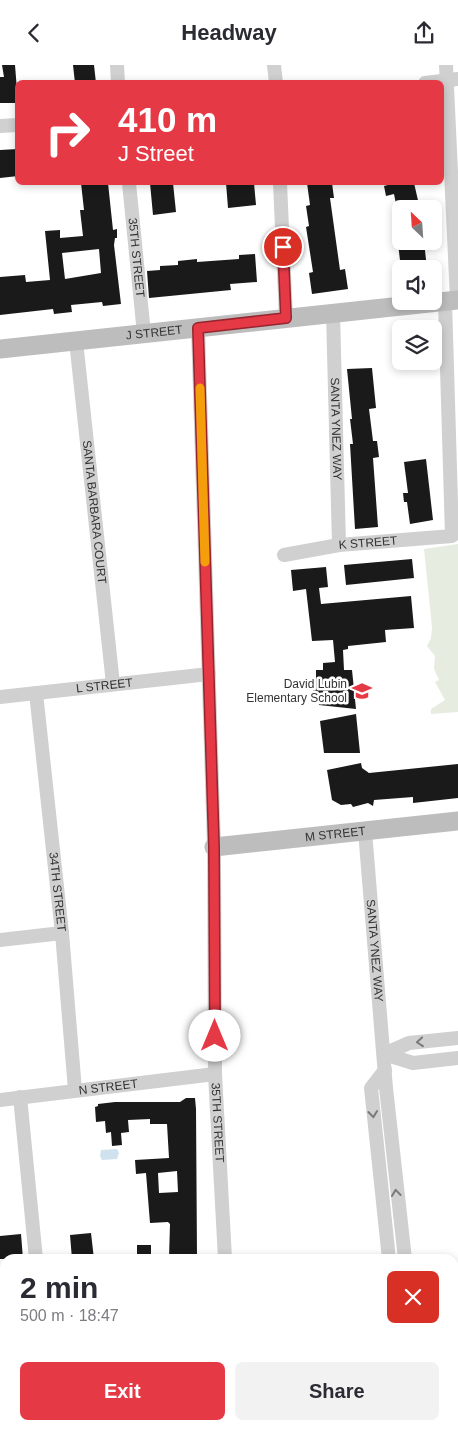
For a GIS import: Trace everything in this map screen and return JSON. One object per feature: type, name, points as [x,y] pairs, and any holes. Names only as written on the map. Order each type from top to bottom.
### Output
[{"type":"main road","name":"J STREET","points":[[0,349],[453,300]]},
{"type":"main road","name":"M STREET","points":[[214,847],[458,821]]},
{"type":"street","points":[[117,65],[118,80]]},
{"type":"street","points":[[274,65],[276,80]]},
{"type":"street","points":[[446,65],[453,80],[453,300]]},
{"type":"street","points":[[0,126],[15,125]]},
{"type":"street","name":"35TH STREET","points":[[129,185],[144,334]]},
{"type":"street","points":[[280,185],[286,318]]},
{"type":"street","name":"K STREET","points":[[284,555],[338,545],[452,536],[453,300]]},
{"type":"street","name":"SANTA YNEZ WAY","points":[[333,313],[338,545]]},
{"type":"street","name":"35TH STREET","points":[[198,328],[214,847],[215,1074],[225,1254]]},
{"type":"street","name":"SANTA BARBARA COURT","points":[[76,341],[113,684]]},
{"type":"street","name":"L STREET","points":[[0,697],[209,674]]},
{"type":"street","name":"34TH STREET","points":[[36,693],[62,933],[75,1091]]},
{"type":"street","name":"SANTA YNEZ WAY","points":[[365,831],[385,1070],[404,1254]]},
{"type":"street","points":[[0,940],[62,933]]},
{"type":"street","points":[[384,1054],[409,1043],[458,1038]]},
{"type":"street","points":[[384,1054],[414,1063],[458,1058]]},
{"type":"street","points":[[385,1070],[371,1088],[388,1254]]},
{"type":"street","name":"N STREET","points":[[0,1100],[215,1074]]},
{"type":"street","points":[[20,1097],[36,1254]]},
{"type":"street","points":[[383,1217],[399,1215]]},
{"type":"shaded area","points":[[458,544],[458,712],[431,714],[431,709],[445,700],[435,682],[439,680],[434,669],[435,656],[427,646],[431,638],[432,627],[424,549]]},
{"type":"water","points":[[117,1149],[119,1153],[117,1159],[102,1160],[100,1156],[101,1150]]},
{"type":"building","points":[[2,65],[15,65],[15,103],[0,103],[0,77],[4,77]]},
{"type":"building","points":[[73,65],[94,65],[96,80],[75,80]]},
{"type":"building","points":[[15,149],[15,176],[0,178],[0,150]]},
{"type":"building","points":[[81,185],[108,185],[113,230],[117,229],[117,238],[115,238],[114,245],[121,304],[103,306],[102,302],[71,305],[72,312],[54,314],[53,309],[0,315],[0,277],[25,275],[26,282],[50,280],[45,231],[60,230],[60,238],[83,236],[80,210],[84,210]],"holes":[[[99,249],[101,273],[65,279],[62,253]]]},
{"type":"building","points":[[150,185],[173,185],[176,212],[153,215]]},
{"type":"building","points":[[226,185],[254,185],[256,205],[228,208]]},
{"type":"building","points":[[307,185],[332,185],[334,198],[330,198],[340,270],[345,269],[348,289],[312,294],[309,273],[313,272],[306,227],[309,226],[306,206],[310,205]]},
{"type":"building","points":[[414,185],[418,200],[395,200],[394,194],[386,196],[384,186]]},
{"type":"building","points":[[399,250],[425,250],[426,260],[400,260]]},
{"type":"building","points":[[255,254],[257,282],[230,284],[231,290],[149,298],[147,271],[160,270],[160,266],[178,265],[178,261],[197,259],[197,262],[239,259],[239,255]]},
{"type":"building","points":[[372,368],[376,408],[369,409],[373,441],[377,441],[379,457],[373,458],[378,527],[355,529],[350,444],[353,444],[350,419],[352,419],[347,369]]},
{"type":"building","points":[[426,459],[433,520],[410,524],[407,502],[404,502],[403,493],[408,493],[404,462]]},
{"type":"building","points":[[412,559],[414,578],[346,585],[344,565]]},
{"type":"building","points":[[326,567],[328,587],[319,588],[321,604],[411,596],[414,628],[385,630],[386,642],[348,646],[348,649],[343,650],[344,670],[352,670],[356,709],[319,705],[318,692],[313,692],[313,685],[316,683],[316,670],[323,670],[323,663],[335,662],[333,640],[312,641],[306,589],[293,591],[291,570]]},
{"type":"building","points":[[356,714],[360,753],[324,753],[320,721]]},
{"type":"building","points":[[361,763],[362,768],[369,773],[458,764],[458,798],[413,803],[413,797],[374,800],[373,806],[368,803],[353,807],[351,804],[341,805],[332,800],[327,770]]},
{"type":"building","points":[[186,1098],[195,1098],[197,1254],[169,1254],[170,1224],[168,1222],[150,1223],[146,1173],[136,1174],[135,1160],[169,1158],[167,1124],[150,1124],[150,1119],[128,1120],[129,1132],[121,1133],[122,1145],[112,1146],[111,1132],[106,1133],[105,1121],[96,1122],[95,1107],[98,1104],[115,1102],[180,1102]],"holes":[[[177,1171],[178,1192],[159,1193],[158,1173]]]},
{"type":"building","points":[[91,1233],[93,1254],[72,1254],[70,1235]]},
{"type":"building","points":[[21,1234],[23,1254],[0,1254],[0,1236]]},
{"type":"building","points":[[137,1245],[151,1245],[151,1254],[137,1254]]},
{"type":"slow traffic","points":[[200,388],[205,562]]},
{"type":"place","name":"David Lubin Elementary School","points":[[362,691]]},
{"type":"route","points":[[215,1036],[214,847],[198,328],[286,318],[283,247]]}]
